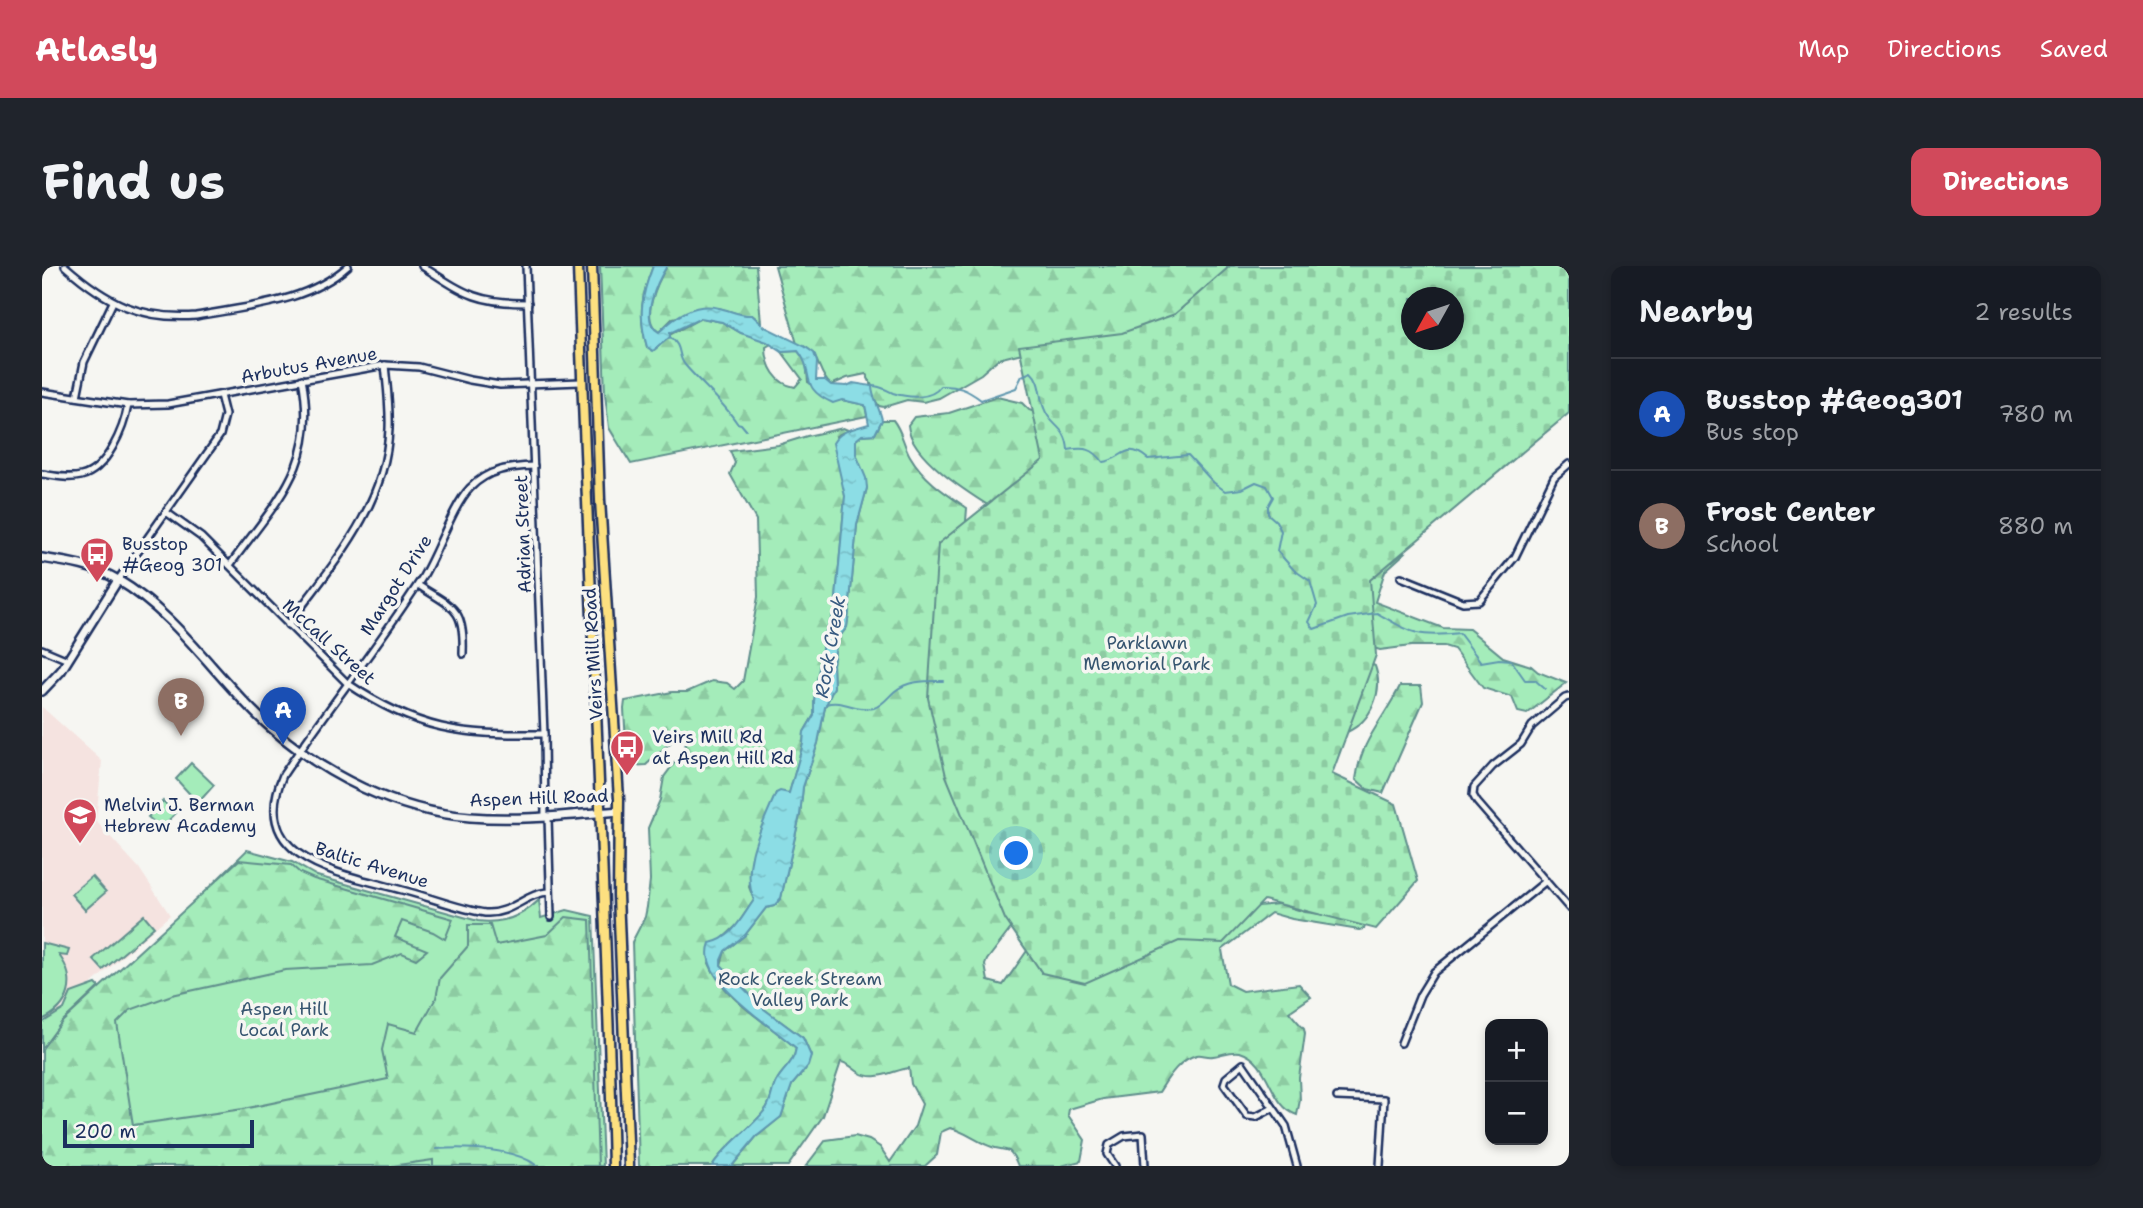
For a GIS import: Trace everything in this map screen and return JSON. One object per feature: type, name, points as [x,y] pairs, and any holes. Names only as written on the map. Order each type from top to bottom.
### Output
[{"type":"main road","name":"Veirs Mill Road","points":[[578,266],[599,813],[606,928],[612,1166]]},
{"type":"main road","name":"Veirs Mill Road","points":[[592,266],[599,488],[619,811],[618,895],[629,1166]]},
{"type":"main road","points":[[580,345],[593,345]]},
{"type":"street","points":[[65,266],[113,302],[149,314],[196,316],[295,297],[329,282],[348,266]]},
{"type":"street","points":[[422,266],[465,294],[485,300],[528,303]]},
{"type":"street","name":"Adrian Street","points":[[526,266],[544,734],[544,807],[547,817],[551,917]]},
{"type":"street","points":[[77,397],[84,362],[113,302]]},
{"type":"street","points":[[288,625],[358,528],[378,486],[385,465],[390,430],[385,365]]},
{"type":"street","name":"Arbutus Avenue","points":[[42,392],[128,405],[167,404],[385,365],[419,367],[500,385],[581,382]]},
{"type":"street","points":[[230,565],[288,486],[299,464],[307,419],[302,379]]},
{"type":"street","points":[[42,691],[68,660],[118,580],[220,435],[225,415],[220,395]]},
{"type":"street","points":[[42,474],[71,478],[87,474],[96,468],[119,437],[125,424],[128,405]]},
{"type":"street","points":[[1401,577],[1463,602],[1479,601],[1515,557],[1554,477],[1569,464]]},
{"type":"street","name":"Margot Drive","points":[[300,750],[418,585],[435,558],[460,502],[470,488],[481,478],[497,470],[534,466]]},
{"type":"street","name":"McCall Street","points":[[166,512],[185,523],[230,565],[348,683],[390,709],[439,728],[489,735],[544,734]]},
{"type":"street","name":"Aspen Hill Road","points":[[42,558],[91,568],[118,580],[152,604],[269,726],[316,762],[348,781],[412,806],[470,817],[547,817],[619,811]]},
{"type":"street","points":[[418,585],[459,615],[464,631],[463,654]]},
{"type":"street","points":[[42,649],[68,660]]},
{"type":"street","points":[[1569,697],[1532,726],[1521,744],[1493,766],[1474,787],[1473,795],[1569,908]]},
{"type":"street","name":"Baltic Avenue","points":[[300,750],[283,775],[274,802],[275,817],[283,839],[299,856],[312,863],[485,913],[514,908],[539,892],[550,892]]},
{"type":"street","points":[[1401,1043],[1420,995],[1434,972],[1546,881]]},
{"type":"street","points":[[1273,1108],[1265,1114],[1247,1116],[1224,1084],[1226,1078],[1244,1064],[1286,1126],[1297,1166]]},
{"type":"street","points":[[1337,1097],[1384,1099],[1381,1166]]},
{"type":"street","points":[[1115,1166],[1107,1154],[1109,1145],[1124,1136],[1143,1133],[1145,1166]]},
{"type":"shaded area","name":"Melvin J. Berman Hebrew Academy","points":[[42,707],[102,761],[96,821],[139,868],[170,915],[90,985],[72,994],[57,1015],[42,1021]]},
{"type":"green space","points":[[600,266],[653,266],[642,306],[642,325],[647,347],[701,318],[722,322],[741,333],[771,344],[766,347],[768,361],[773,373],[782,382],[795,387],[802,379],[782,352],[798,351],[806,360],[808,382],[842,400],[865,405],[867,416],[631,464],[609,428],[605,394]]},
{"type":"green space","points":[[667,266],[756,266],[761,322],[752,315],[745,316],[719,308],[673,318],[659,332],[653,326],[650,310],[655,290]]},
{"type":"green space","points":[[775,266],[1269,266],[1189,331],[1018,354],[998,359],[981,374],[939,398],[923,402],[907,400],[884,407],[879,406],[872,395],[872,386],[866,374],[831,385],[822,374],[811,351],[797,344]]},
{"type":"green space","name":"Parklawn Memorial Park","points":[[1230,266],[1569,266],[1569,413],[1370,580],[1376,655],[1332,774],[1396,804],[1418,881],[1376,929],[1264,900],[1223,943],[1179,941],[1085,983],[1042,973],[1005,919],[946,776],[928,698],[938,544],[1043,460],[1019,346],[1122,333],[1175,314]]},
{"type":"green space","points":[[997,397],[1022,403],[1029,410],[1390,554],[1405,553],[1385,571],[1375,602],[1443,628],[1469,629],[1503,657],[1531,666],[1538,672],[1566,683],[1527,714],[1518,712],[1512,697],[1483,688],[1454,649],[1444,646],[1411,646],[1380,650],[994,509],[930,462],[911,437],[908,425],[914,417],[949,413]]},
{"type":"green space","name":"Rock Creek Stream Valley Park","points":[[882,420],[893,420],[910,456],[922,472],[967,508],[965,535],[1025,910],[987,960],[985,965],[988,981],[1003,985],[1036,938],[1237,918],[1258,906],[1279,904],[1305,912],[1358,919],[1366,924],[1364,929],[1292,919],[1271,913],[1222,950],[1228,984],[1242,991],[1299,984],[1311,997],[1289,1012],[1304,1029],[1305,1034],[1297,1115],[1281,1103],[1258,1064],[1250,1057],[1240,1052],[1199,1055],[1179,1065],[1159,1092],[1103,1099],[1069,1109],[1068,1115],[1085,1140],[1081,1161],[1061,1166],[1018,1166],[1009,1151],[994,1148],[950,1128],[941,1132],[937,1155],[925,1166],[806,1166],[826,1140],[855,1136],[880,1147],[890,1162],[915,1126],[922,1104],[911,1084],[909,1068],[872,1076],[860,1073],[841,1062],[823,1116],[788,1166],[732,1166],[756,1137],[781,1117],[792,1085],[805,1070],[811,1056],[803,1038],[764,1009],[721,965],[725,951],[745,935],[766,908],[774,906],[781,898],[800,815],[803,787],[818,743],[825,707],[834,687],[833,664],[837,640],[847,627],[857,525],[867,488],[856,454],[856,440],[862,435],[875,434]]},
{"type":"green space","points":[[843,428],[848,430],[836,436],[845,496],[835,611],[824,636],[814,715],[804,732],[789,794],[776,793],[767,817],[749,887],[754,900],[737,925],[720,941],[709,963],[735,999],[796,1048],[795,1053],[775,1084],[765,1110],[712,1166],[639,1166],[632,942],[645,917],[647,907],[650,880],[648,828],[660,800],[664,777],[683,751],[688,738],[682,732],[646,765],[630,766],[627,761],[625,701],[672,692],[687,692],[712,681],[727,683],[735,689],[743,681],[758,597],[756,520],[730,474],[735,463],[730,451],[778,445]]},
{"type":"green space","points":[[1360,659],[1375,666],[1377,695],[1369,713],[1347,732]]},
{"type":"green space","points":[[1400,686],[1421,686],[1423,702],[1383,793],[1367,789],[1356,779],[1368,741]]},
{"type":"green space","points":[[191,763],[214,785],[198,803],[176,779]]},
{"type":"green space","points":[[163,801],[176,813],[161,828],[148,817]]},
{"type":"green space","name":"Aspen Hill Local Park","points":[[247,850],[292,862],[317,876],[478,921],[511,918],[526,911],[539,900],[541,918],[567,910],[593,916],[603,1166],[42,1166],[42,1052]]},
{"type":"green space","name":"Aspen Hill Local Park","points":[[239,860],[291,865],[300,873],[314,879],[453,919],[445,939],[402,921],[395,937],[427,950],[416,959],[402,953],[372,965],[285,970],[172,995],[130,1010],[117,1023],[133,1125],[243,1109],[388,1079],[382,1050],[388,1024],[417,1032],[436,998],[440,978],[468,946],[468,925],[490,925],[496,945],[547,935],[566,917],[590,920],[598,1166],[433,1166],[433,1160],[391,1166],[42,1166],[42,1049],[62,1022]]},
{"type":"green space","points":[[92,876],[106,892],[85,910],[71,894]]},
{"type":"green space","points":[[144,915],[154,927],[103,970],[93,959]]},
{"type":"green space","points":[[42,943],[69,950],[67,956],[59,955],[65,965],[69,984],[65,1001],[52,1015],[42,1020]]},
{"type":"green space","points":[[96,984],[99,987],[62,1022],[42,1049],[42,1023],[64,1009],[71,993]]},
{"type":"water","name":"Rock Creek","points":[[653,266],[667,266],[655,290],[650,310],[653,327],[659,332],[679,316],[701,307],[752,315],[765,327],[814,353],[817,362],[816,380],[825,380],[831,385],[847,386],[853,383],[872,386],[882,420],[875,434],[862,435],[856,440],[856,454],[866,478],[867,488],[857,525],[847,627],[837,640],[833,664],[834,687],[825,707],[818,743],[803,787],[800,815],[781,898],[774,906],[766,908],[745,935],[725,951],[721,960],[721,965],[764,1009],[803,1038],[811,1056],[808,1066],[792,1085],[781,1117],[756,1137],[732,1166],[712,1166],[765,1110],[775,1084],[791,1062],[796,1048],[738,1001],[724,986],[708,957],[710,943],[731,932],[754,900],[750,874],[754,846],[776,793],[789,793],[804,732],[814,715],[824,636],[835,610],[845,496],[833,443],[844,432],[869,424],[865,405],[842,400],[833,403],[815,391],[798,351],[782,352],[767,342],[741,333],[722,322],[701,318],[670,333],[670,337],[653,351],[647,347],[642,325],[642,306]]},
{"type":"waterway","points":[[670,337],[677,344],[685,365],[746,430]]},
{"type":"waterway","points":[[872,386],[913,397],[932,394],[941,386],[952,386],[981,400],[1016,388],[1022,376],[1031,372],[1037,380],[1047,415],[1061,431],[1068,450],[1088,450],[1103,462],[1129,451],[1148,459],[1188,455],[1225,491],[1242,489],[1256,482],[1267,486],[1273,497],[1268,506],[1268,514],[1276,521],[1281,531],[1277,551],[1294,570],[1310,581],[1317,605],[1309,622],[1314,629],[1348,617],[1377,613],[1415,632],[1433,635],[1459,633],[1481,662],[1511,660],[1525,680],[1535,680],[1545,689]]},
{"type":"waterway","name":"Rock Creek","points":[[826,704],[874,708],[900,687],[918,682],[943,681]]},
{"type":"waterway","points":[[436,1149],[461,1148],[502,1152],[536,1165]]},
{"type":"place","name":"Busstop #Geog 301","points":[[97,584]]},
{"type":"place","name":"Frost Center","points":[[181,736]]},
{"type":"place","name":"Busstop #Geog301","points":[[283,745]]},
{"type":"place","name":"Veirs Mill Rd at Aspen Hill Rd","points":[[627,777]]},
{"type":"place","name":"Melvin J. Berman Hebrew Academy","points":[[80,845]]}]
